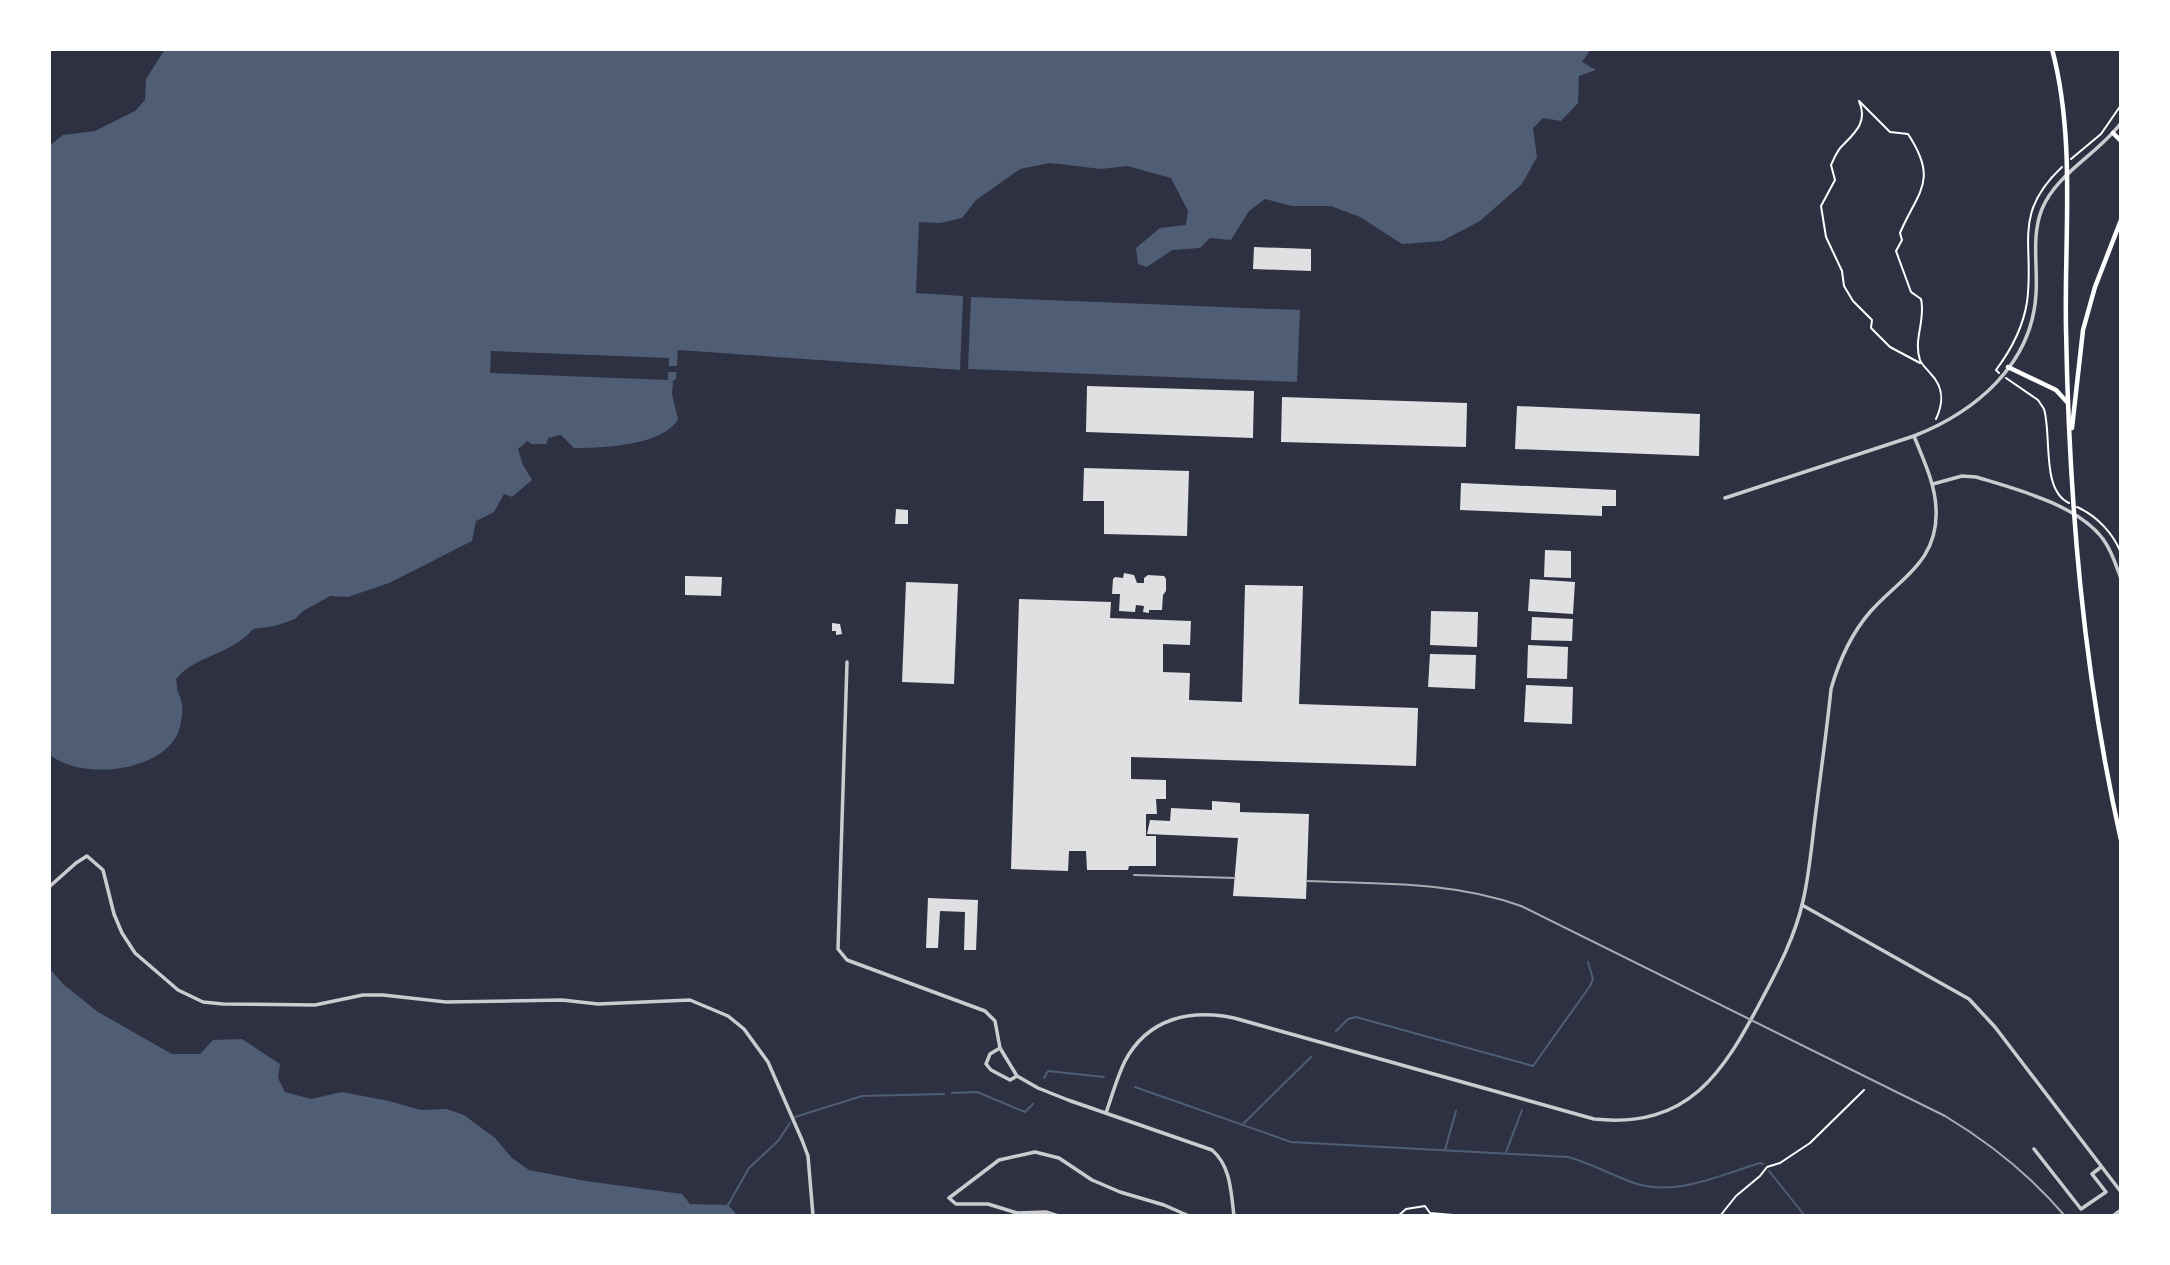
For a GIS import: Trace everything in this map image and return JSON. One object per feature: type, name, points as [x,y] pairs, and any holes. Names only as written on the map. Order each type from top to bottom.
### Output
[{"type":"main road","points":[[2052,49],[2062,104],[2065,149],[2068,403],[2075,533],[2085,637],[2102,747],[2121,840]]},
{"type":"main road","points":[[2113,133],[2121,141]]},
{"type":"main road","points":[[2070,449],[2083,330],[2095,287],[2121,220]]},
{"type":"main road","points":[[2008,367],[2056,390],[2068,403]]},
{"type":"street","points":[[1725,498],[1914,436],[1961,414],[1982,397],[2003,376],[2022,345],[2035,306],[2036,233],[2042,211],[2056,187],[2121,123]]},
{"type":"street","points":[[1107,1113],[1121,1069],[1136,1045],[1162,1024],[1182,1016],[1201,1013],[1234,1018],[1584,1117],[1618,1121],[1652,1116],[1693,1096],[1724,1066],[1782,962],[1802,905],[1808,877],[1831,689],[1838,667],[1866,617],[1911,575],[1927,553],[1936,520],[1932,484],[1914,436]]},
{"type":"street","points":[[1932,484],[1962,476],[1976,477],[2067,510],[2087,522],[2101,537],[2121,579]]},
{"type":"street","points":[[847,662],[838,879],[838,949],[847,960],[985,1012],[995,1021],[1000,1048],[1017,1076],[1038,1088],[1206,1147],[1221,1159],[1228,1177],[1234,1216]]},
{"type":"street","points":[[49,887],[87,856],[95,861],[103,870],[121,933],[135,953],[178,990],[203,1002],[315,1005],[363,995],[383,995],[446,1002],[562,1000],[598,1004],[691,1000],[709,1006],[729,1016],[744,1029],[768,1062],[808,1156],[813,1216]]},
{"type":"street","points":[[1802,905],[1969,999],[1981,1010],[2121,1192]]},
{"type":"street","points":[[1000,1048],[990,1054],[987,1067],[1006,1080],[1017,1076]]},
{"type":"street","points":[[2034,1149],[2081,1209],[2106,1192],[2092,1174],[2101,1167]]},
{"type":"street","points":[[1058,1216],[1046,1212],[1017,1213],[988,1204],[956,1204],[949,1198],[999,1160],[1035,1152],[1059,1158],[1092,1180],[1120,1192],[1164,1205],[1189,1216]]},
{"type":"street","points":[[2113,1216],[2121,1210]]},
{"type":"path","points":[[1920,363],[1917,340],[1924,312],[1921,299],[1911,292],[1896,251],[1902,240],[1900,233],[1920,197],[1926,180],[1916,146],[1908,134],[1890,132],[1859,101],[1863,111],[1860,128],[1841,147],[1831,165],[1835,180],[1821,206],[1826,237],[1842,271],[1844,286],[1853,301],[1872,320],[1871,328],[1890,346],[1920,363],[1933,375],[1941,388],[1942,406],[1936,419]]},
{"type":"path","points":[[2071,159],[2101,134],[2121,105]]},
{"type":"path","points":[[2063,166],[2047,183],[2029,219],[2026,303],[2015,340],[1996,370],[2030,394],[2044,409],[2051,477],[2057,494],[2061,499],[2096,518],[2112,536],[2121,553]]},
{"type":"path","points":[[2121,690],[2121,695]]},
{"type":"path","points":[[1720,1216],[1767,1167],[1780,1163],[1810,1143],[1864,1090]]},
{"type":"path","points":[[1398,1216],[1406,1209],[1424,1206],[1430,1213],[1465,1216]]},
{"type":"water","points":[[165,49],[1591,49],[1582,62],[1596,70],[1579,76],[1578,103],[1561,121],[1543,118],[1533,128],[1537,157],[1522,184],[1480,221],[1442,241],[1402,244],[1360,217],[1331,206],[1292,206],[1265,199],[1249,211],[1231,240],[1210,238],[1200,248],[1172,250],[1147,267],[1138,264],[1136,248],[1160,228],[1186,225],[1188,211],[1171,178],[1127,166],[1101,169],[1050,163],[1020,169],[976,200],[962,218],[940,223],[919,222],[916,293],[963,296],[960,370],[678,350],[672,394],[678,419],[670,428],[646,440],[615,446],[574,448],[561,435],[548,438],[546,444],[532,444],[527,441],[518,449],[532,480],[512,497],[504,494],[494,512],[476,521],[472,541],[389,583],[348,597],[330,596],[303,611],[295,619],[275,626],[253,629],[235,644],[184,671],[176,679],[182,704],[182,719],[176,737],[166,749],[134,765],[97,770],[62,762],[49,754],[49,146],[63,135],[95,131],[135,111],[145,100],[146,79]]},
{"type":"water","points":[[971,297],[1300,310],[1297,382],[968,369]]},
{"type":"water","points":[[49,968],[63,984],[98,1012],[172,1054],[200,1054],[213,1040],[242,1039],[280,1064],[278,1078],[285,1092],[311,1099],[342,1092],[421,1110],[447,1109],[464,1115],[495,1138],[512,1158],[529,1170],[682,1194],[690,1204],[728,1205],[738,1216],[49,1216]]},
{"type":"pier","points":[[491,351],[669,358],[669,366],[677,366],[677,372],[668,372],[668,380],[490,373]]},
{"type":"building","points":[[1254,247],[1311,249],[1311,271],[1253,269]]},
{"type":"building","points":[[1087,386],[1254,391],[1253,438],[1086,432]]},
{"type":"building","points":[[1282,397],[1467,403],[1466,447],[1281,442]]},
{"type":"building","points":[[1517,406],[1700,414],[1699,456],[1515,449]]},
{"type":"building","points":[[1084,468],[1189,471],[1187,536],[1104,534],[1104,501],[1083,501]]},
{"type":"building","points":[[1461,483],[1616,490],[1616,506],[1602,506],[1602,516],[1460,510]]},
{"type":"building","points":[[896,509],[908,510],[908,524],[895,524]]},
{"type":"building","points":[[1545,550],[1571,551],[1571,578],[1544,577]]},
{"type":"building","points":[[1124,573],[1134,575],[1137,583],[1144,583],[1144,578],[1148,575],[1164,576],[1166,591],[1163,595],[1162,610],[1143,612],[1144,606],[1136,605],[1135,612],[1119,611],[1120,594],[1112,594],[1113,579],[1123,578]]},
{"type":"building","points":[[685,576],[722,577],[721,596],[685,595]]},
{"type":"building","points":[[1530,579],[1575,582],[1573,614],[1528,611]]},
{"type":"building","points":[[906,582],[958,584],[954,684],[902,682]]},
{"type":"building","points":[[1245,585],[1303,586],[1299,704],[1418,708],[1416,766],[1131,757],[1131,779],[1166,780],[1166,799],[1156,799],[1157,814],[1146,814],[1146,836],[1156,836],[1156,866],[1129,866],[1128,870],[1087,870],[1086,851],[1069,851],[1068,871],[1011,869],[1019,599],[1111,602],[1110,618],[1191,621],[1190,645],[1163,644],[1163,672],[1190,673],[1189,700],[1242,702]]},
{"type":"building","points":[[1431,611],[1478,612],[1477,647],[1430,645]]},
{"type":"building","points":[[1532,617],[1573,619],[1572,641],[1531,640]]},
{"type":"building","points":[[832,623],[840,624],[842,634],[836,635],[836,631],[832,631]]},
{"type":"building","points":[[1528,645],[1568,647],[1567,679],[1527,678]]},
{"type":"building","points":[[1430,654],[1476,655],[1475,689],[1428,687]]},
{"type":"building","points":[[1526,685],[1573,687],[1572,724],[1524,722]]},
{"type":"building","points":[[1212,801],[1240,803],[1240,812],[1309,814],[1306,899],[1233,896],[1238,838],[1147,834],[1150,820],[1170,821],[1171,808],[1212,810]]},
{"type":"building","points":[[928,898],[978,900],[976,950],[964,950],[965,912],[940,911],[938,948],[926,948]]},
{"type":"waterway","points":[[1336,1031],[1348,1019],[1356,1017],[1533,1066],[1590,986],[1593,979],[1588,962]]},
{"type":"waterway","points":[[1242,1125],[1311,1057]]},
{"type":"waterway","points":[[1044,1078],[1048,1071],[1104,1077]]},
{"type":"waterway","points":[[1135,1087],[1291,1142],[1568,1157],[1650,1187],[1698,1183],[1763,1164]]},
{"type":"waterway","points":[[952,1093],[977,1092],[1025,1112],[1033,1104]]},
{"type":"waterway","points":[[795,1117],[862,1096],[944,1094]]},
{"type":"waterway","points":[[1506,1152],[1522,1110]]},
{"type":"waterway","points":[[1445,1150],[1456,1111]]},
{"type":"waterway","points":[[728,1205],[749,1168],[778,1141],[790,1123]]},
{"type":"waterway","points":[[1769,1171],[1805,1216]]},
{"type":"railway","points":[[1134,875],[1235,878]]},
{"type":"railway","points":[[1307,881],[1442,888],[1521,906],[1945,1116],[2009,1161],[2065,1216]]}]
